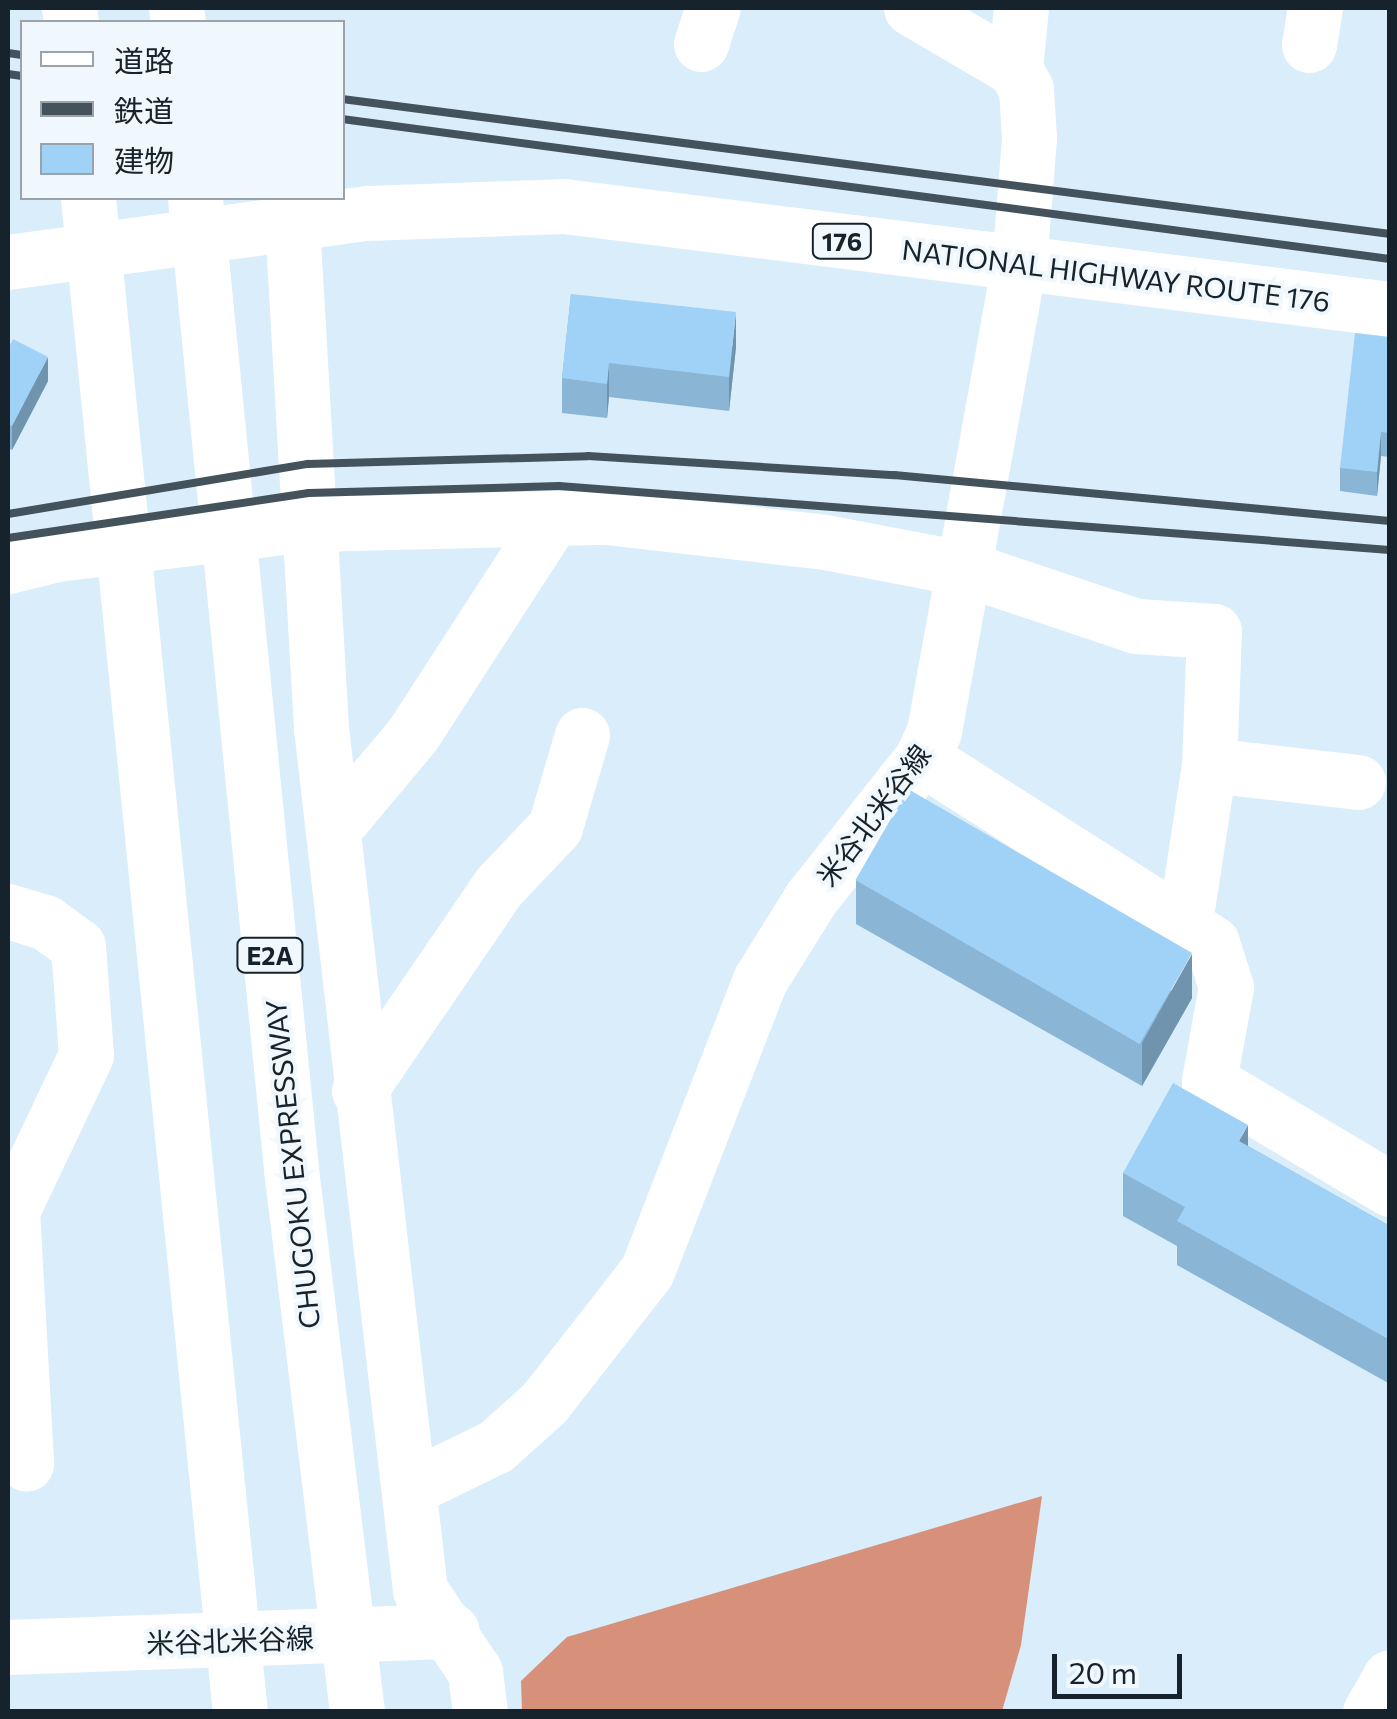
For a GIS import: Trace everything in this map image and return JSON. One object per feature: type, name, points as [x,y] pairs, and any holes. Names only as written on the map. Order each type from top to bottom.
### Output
[{"type":"main road","points":[[911,8],[1016,68]]},
{"type":"main road","name":"米谷北米谷線","points":[[412,1488],[496,1446],[544,1402],[647,1272],[760,980],[811,898],[922,758],[934,731],[1019,263],[1029,138],[1026,89],[1016,68],[1021,8]]},
{"type":"main road","points":[[88,200],[240,1712]]},
{"type":"main road","name":"CHUGOKU EXPRESSWAY","points":[[195,200],[291,1169],[357,1712]]},
{"type":"main road","name":"NATIONAL HIGHWAY ROUTE 176","points":[[8,262],[367,213],[564,206],[1390,310]]},
{"type":"main road","points":[[292,223],[321,728],[335,827],[359,1091],[412,1488],[420,1590],[476,1672],[480,1712]]},
{"type":"main road","points":[[8,566],[57,554],[310,524],[606,517],[825,542],[966,569],[1136,626],[1214,631],[1209,765],[1185,922]]},
{"type":"main road","points":[[335,827],[413,734],[554,518]]},
{"type":"main road","points":[[359,1091],[499,886],[556,827],[582,735]]},
{"type":"main road","points":[[922,758],[1185,922],[1212,944],[1226,987],[1209,1081],[1390,1188]]},
{"type":"main road","points":[[1209,765],[1358,782]]},
{"type":"main road","points":[[8,911],[45,922],[78,946],[86,1055],[12,1211],[26,1464],[8,1448]]},
{"type":"main road","name":"米谷北米谷線","points":[[8,1647],[452,1632]]},
{"type":"main road","points":[[1370,1712],[1390,1676]]},
{"type":"shaded area","points":[[1042,1496],[1021,1645],[1002,1711],[522,1711],[521,1681],[567,1637]]},
{"type":"building","points":[[571,294],[736,312],[729,377],[609,363],[607,384],[562,378]]},
{"type":"building","points":[[1355,333],[1390,337],[1390,433],[1381,432],[1377,472],[1340,468]]},
{"type":"building","points":[[13,339],[48,357],[12,426],[8,425],[8,349]]},
{"type":"building","points":[[908,789],[1192,953],[1140,1044],[856,880]]},
{"type":"building","points":[[1173,1083],[1248,1125],[1239,1141],[1390,1226],[1390,1340],[1177,1221],[1185,1207],[1123,1173]]},
{"type":"railway","points":[[8,53],[20,55]]},
{"type":"railway","points":[[8,74],[20,76]]},
{"type":"railway","points":[[345,99],[1390,234]]},
{"type":"railway","points":[[345,119],[1390,259]]},
{"type":"railway","points":[[8,514],[308,464],[588,456],[894,475],[1390,521]]},
{"type":"railway","points":[[8,538],[309,493],[559,486],[1390,550]]}]
